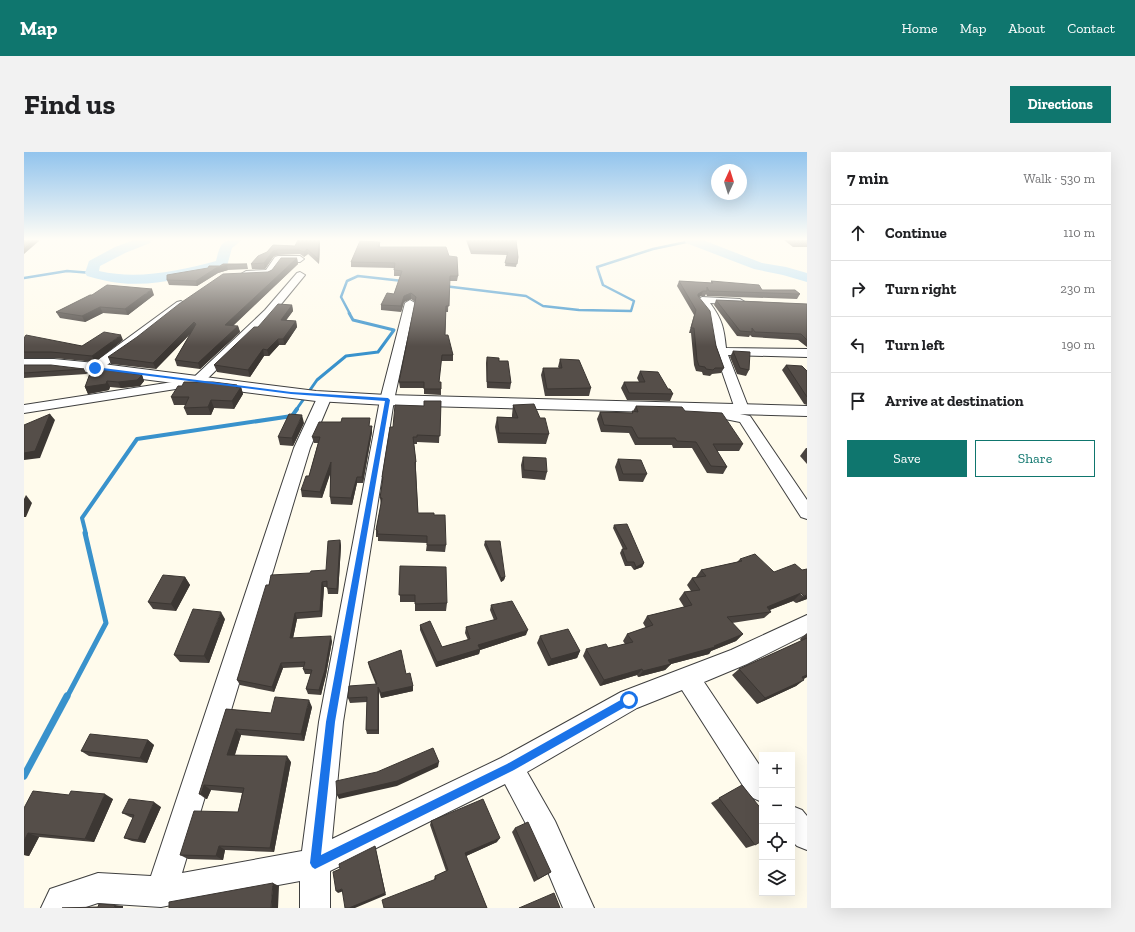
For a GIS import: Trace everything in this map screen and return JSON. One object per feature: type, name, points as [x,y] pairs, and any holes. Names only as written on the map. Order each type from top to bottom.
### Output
[{"type":"street","points":[[24,409],[196,382],[269,312],[300,275]]},
{"type":"street","points":[[95,368],[188,299]]},
{"type":"street","points":[[742,409],[721,351],[718,326],[714,316],[702,300],[750,303]]},
{"type":"street","points":[[314,908],[315,863],[331,722],[388,400],[410,303]]},
{"type":"street","points":[[721,351],[807,353]]},
{"type":"street","points":[[24,364],[54,364],[95,368],[196,382],[320,396],[388,400],[807,411]]},
{"type":"street","points":[[161,892],[302,448],[320,396]]},
{"type":"street","points":[[44,419],[90,398]]},
{"type":"street","points":[[686,407],[745,419],[807,513]]},
{"type":"street","points":[[56,908],[61,900],[98,888],[161,892],[315,863],[510,767],[629,700],[739,657],[807,624]]},
{"type":"street","points":[[687,677],[756,783],[761,788]]},
{"type":"street","points":[[510,767],[545,830],[579,908]]},
{"type":"street","points":[[795,823],[807,836]]},
{"type":"building","points":[[167,275],[205,275],[196,281],[167,280]]},
{"type":"building","points":[[221,275],[278,275],[225,325],[238,326],[198,363],[175,360],[196,324],[194,322],[153,363],[108,357],[137,337],[179,304]]},
{"type":"building","points":[[401,275],[458,275],[450,276],[449,306],[446,306],[445,335],[448,335],[453,355],[442,355],[439,382],[441,382],[441,389],[424,389],[424,382],[399,382],[416,297],[411,293],[404,296],[401,306],[381,305],[387,293],[394,294]]},
{"type":"building","points":[[679,281],[713,283],[711,281],[759,285],[762,290],[795,290],[800,294],[709,291],[707,287],[707,291],[703,291],[698,294],[710,311],[716,346],[724,368],[715,368],[713,370],[699,366],[697,360],[694,328],[691,328],[696,310]]},
{"type":"building","points":[[107,285],[152,289],[125,309],[100,307],[82,316],[56,312],[92,295]]},
{"type":"building","points":[[716,300],[807,304],[807,340],[801,334],[755,332],[752,328],[752,332],[740,331]]},
{"type":"building","points":[[278,304],[292,305],[281,320],[296,321],[283,339],[278,339],[267,350],[263,349],[248,370],[214,365],[254,327],[258,327]]},
{"type":"building","points":[[104,332],[121,335],[92,356],[51,352],[24,352],[24,338],[26,335],[82,346]]},
{"type":"building","points":[[733,351],[750,352],[749,370],[740,368]]},
{"type":"building","points":[[487,357],[499,358],[499,361],[508,361],[511,383],[487,382]]},
{"type":"building","points":[[560,359],[579,360],[591,388],[547,389],[543,368],[562,368]]},
{"type":"building","points":[[24,365],[51,365],[84,369],[24,373]]},
{"type":"building","points":[[786,365],[802,366],[807,371],[807,397]]},
{"type":"building","points":[[92,368],[142,375],[137,380],[118,382],[107,381],[106,384],[85,387]]},
{"type":"building","points":[[640,371],[658,372],[668,389],[670,389],[673,394],[629,393],[624,382],[645,382]]},
{"type":"building","points":[[184,382],[213,382],[237,385],[236,387],[241,387],[232,401],[211,400],[208,407],[184,408],[189,397],[171,397],[178,386],[182,386]]},
{"type":"building","points":[[424,401],[441,401],[440,436],[417,435],[417,437],[413,437],[416,462],[418,513],[445,515],[446,545],[427,545],[427,536],[377,534],[378,531],[376,530],[382,498],[380,498],[382,477],[390,427],[393,427],[395,405],[424,406]]},
{"type":"building","points":[[534,404],[540,418],[545,418],[549,434],[499,433],[497,417],[518,418],[513,405]]},
{"type":"building","points":[[636,406],[682,407],[685,411],[722,413],[743,444],[713,444],[727,467],[711,466],[696,442],[677,441],[675,438],[638,438],[632,427],[604,425],[600,412],[633,413],[632,411],[638,412]]},
{"type":"building","points":[[50,414],[35,451],[24,453],[24,425]]},
{"type":"building","points":[[289,414],[302,415],[292,438],[278,437]]},
{"type":"building","points":[[342,418],[370,418],[369,426],[372,426],[362,477],[357,477],[351,498],[330,497],[331,462],[320,492],[301,490],[306,476],[309,476],[320,437],[312,437],[319,422],[341,422]]},
{"type":"building","points":[[523,457],[546,458],[547,472],[524,470]]},
{"type":"building","points":[[618,459],[641,460],[647,474],[623,474]]},
{"type":"building","points":[[627,524],[644,563],[636,567],[634,562],[627,562],[622,549],[627,549],[614,525]]},
{"type":"building","points":[[340,540],[337,589],[327,588],[327,581],[322,582],[320,611],[295,613],[290,638],[331,636],[325,670],[319,690],[306,689],[312,670],[303,669],[305,662],[281,663],[272,687],[237,680],[266,585],[269,585],[271,575],[310,573],[311,571],[326,570],[328,541]]},
{"type":"building","points":[[485,541],[500,541],[505,577],[501,578]]},
{"type":"building","points":[[755,554],[774,572],[795,564],[802,570],[807,569],[807,595],[804,596],[801,593],[767,607],[771,612],[727,617],[743,634],[714,646],[715,647],[668,660],[671,664],[643,671],[642,669],[604,680],[586,649],[606,644],[608,648],[633,642],[627,634],[653,625],[647,616],[692,605],[684,592],[700,590],[692,578],[706,576],[701,570],[742,561],[740,559]]},
{"type":"building","points":[[400,566],[446,567],[447,603],[415,604],[415,595],[399,595]]},
{"type":"building","points":[[163,575],[185,577],[171,604],[148,602]]},
{"type":"building","points":[[512,601],[528,630],[478,645],[480,649],[437,662],[420,625],[430,621],[442,647],[470,639],[466,627],[497,619],[491,605]]},
{"type":"building","points":[[193,609],[221,612],[204,656],[174,655]]},
{"type":"building","points":[[568,629],[580,651],[551,659],[540,636]]},
{"type":"building","points":[[807,638],[807,675],[802,677],[804,680],[765,698],[739,669]]},
{"type":"building","points":[[401,650],[406,674],[410,673],[413,686],[381,693],[378,687],[378,730],[366,730],[367,697],[348,698],[349,686],[377,684],[368,662]]},
{"type":"building","points":[[275,697],[309,700],[301,734],[236,729],[227,755],[287,756],[270,848],[219,846],[216,856],[180,855],[194,811],[238,812],[244,788],[204,785],[201,794],[199,794],[226,709],[271,713]]},
{"type":"building","points":[[90,734],[148,740],[140,758],[81,751]]},
{"type":"building","points":[[433,748],[439,762],[397,781],[337,795],[336,781],[377,772]]},
{"type":"building","points":[[742,785],[759,806],[759,843],[755,845],[719,798]]},
{"type":"building","points":[[33,791],[69,795],[71,791],[105,794],[85,839],[28,833],[24,841],[24,808]]},
{"type":"building","points":[[129,799],[154,802],[138,840],[124,838],[134,815],[122,813]]},
{"type":"building","points":[[483,799],[500,838],[465,853],[487,908],[384,908],[382,900],[436,879],[435,876],[448,870],[431,821]]},
{"type":"building","points":[[528,822],[551,872],[538,879],[515,828]]},
{"type":"building","points":[[375,846],[385,893],[349,908],[345,908],[342,889],[336,891],[333,872],[340,869],[339,864]]},
{"type":"building","points":[[273,883],[271,908],[169,908],[169,902]]},
{"type":"building","points":[[554,893],[560,908],[519,908]]},
{"type":"building","points":[[99,904],[115,905],[114,908],[62,908],[98,907]]},
{"type":"waterway","points":[[24,278],[41,275]]},
{"type":"waterway","points":[[102,275],[118,279],[171,275]]},
{"type":"waterway","points":[[444,286],[526,296],[543,306],[579,310],[631,311],[634,301],[603,285],[600,275]]},
{"type":"waterway","points":[[799,275],[807,278]]},
{"type":"waterway","points":[[350,314],[341,297],[347,281],[358,276],[403,281]]},
{"type":"waterway","points":[[296,410],[317,380],[346,356],[378,352],[394,330],[353,320],[349,313]]},
{"type":"waterway","points":[[86,534],[82,518],[137,439],[292,416],[297,409]]},
{"type":"waterway","points":[[67,697],[106,623],[85,533]]},
{"type":"waterway","points":[[24,776],[67,696]]},
{"type":"route","points":[[95,368],[316,396],[388,400],[331,722],[315,863],[510,767],[629,700]]}]
